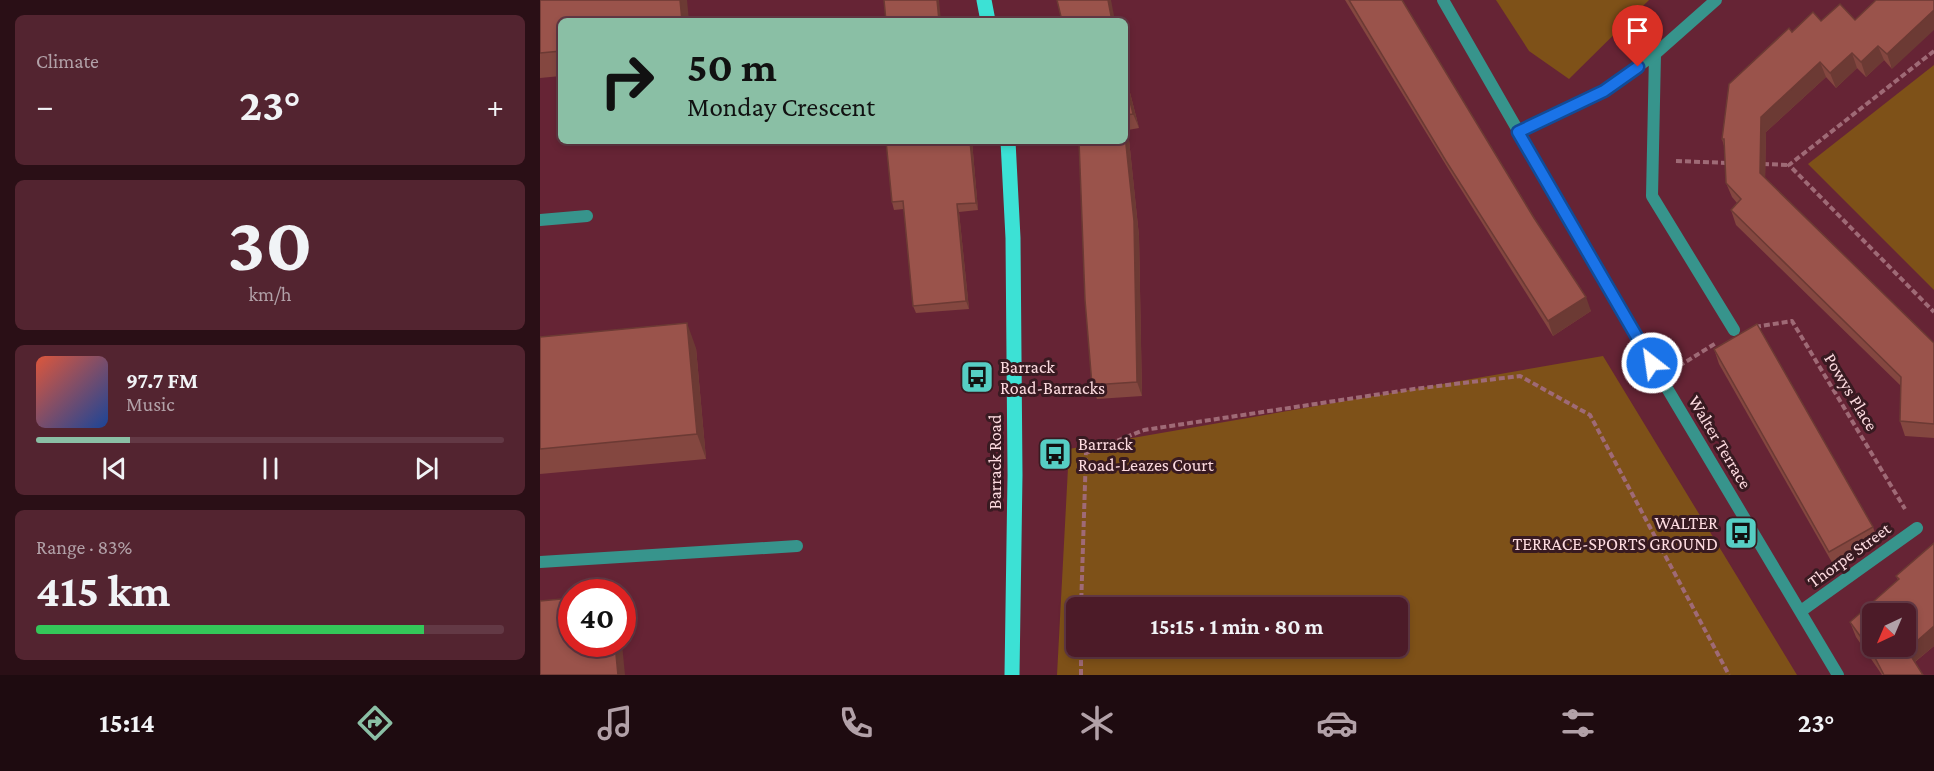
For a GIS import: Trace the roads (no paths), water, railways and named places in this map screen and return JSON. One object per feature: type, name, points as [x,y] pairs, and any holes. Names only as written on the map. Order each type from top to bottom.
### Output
[{"type":"main road","points":[[984,0],[987,18]]},
{"type":"main road","name":"Barrack Road","points":[[1008,144],[1012,238],[1015,475],[1012,675]]},
{"type":"street","name":"Walter Terrace","points":[[1443,0],[1661,378],[1802,611],[1838,675]]},
{"type":"street","points":[[1518,132],[1604,91],[1654,54],[1716,0]]},
{"type":"street","points":[[1654,54],[1652,196],[1734,330]]},
{"type":"street","points":[[540,220],[587,216]]},
{"type":"street","name":"Thorpe Street","points":[[1802,611],[1917,528]]},
{"type":"street","points":[[540,562],[797,546]]},
{"type":"place","name":"Barrack Road-Barracks","points":[[977,377]]},
{"type":"place","name":"Barrack Road-Leazes Court","points":[[1055,454]]},
{"type":"place","name":"WALTER TERRACE-SPORTS GROUND","points":[[1741,533]]}]
